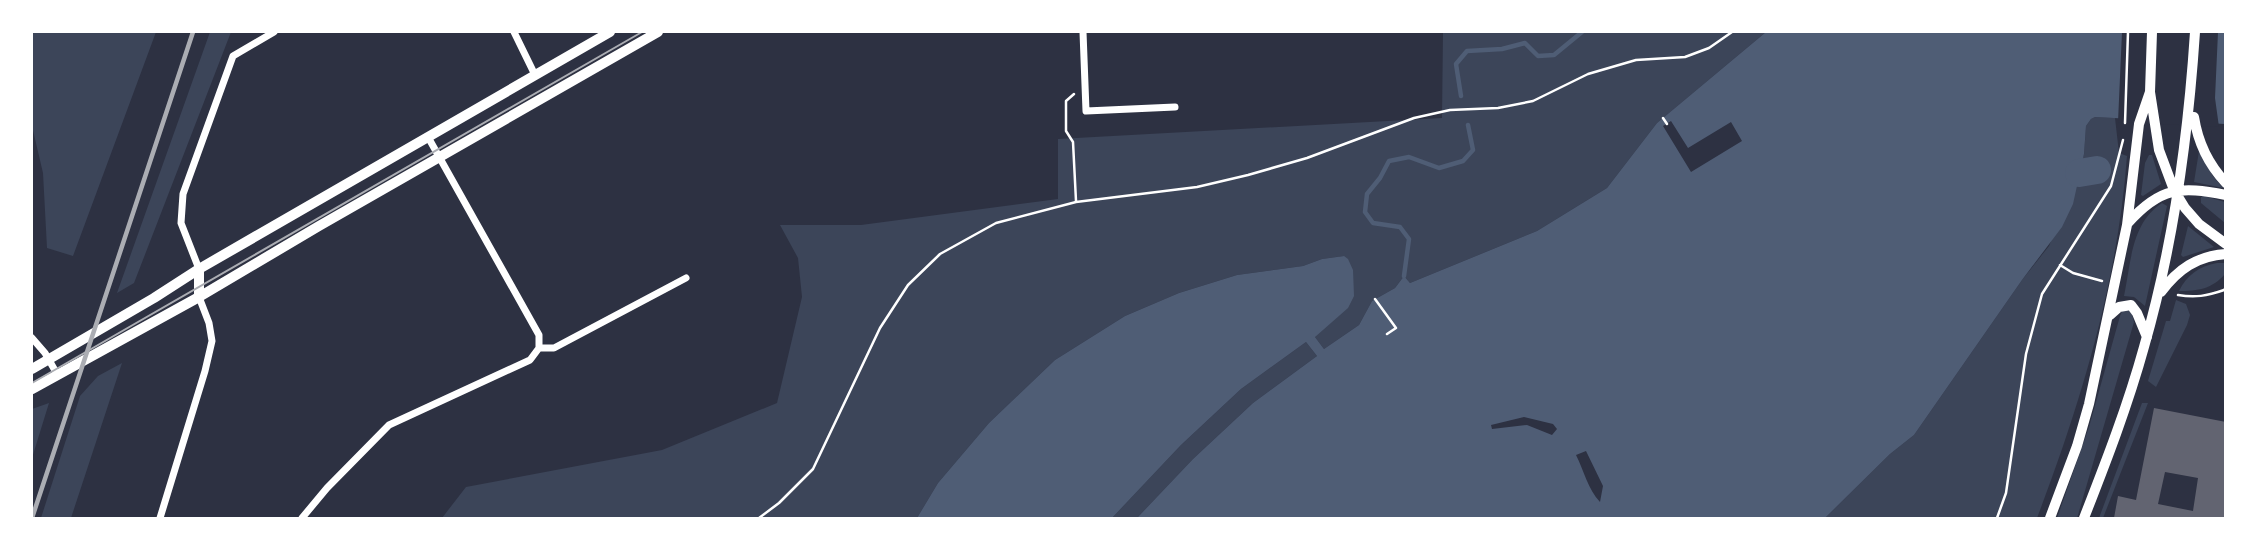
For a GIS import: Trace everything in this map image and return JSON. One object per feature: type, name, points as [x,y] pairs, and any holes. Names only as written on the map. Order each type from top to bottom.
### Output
[{"type":"main road","points":[[32,369],[199,269],[610,32]]},
{"type":"main road","points":[[32,389],[198,297],[658,32]]},
{"type":"main road","points":[[2152,32],[2150,92],[2157,144],[2177,193],[2199,224],[2225,244]]},
{"type":"main road","points":[[2084,519],[2116,433],[2158,297],[2192,127],[2195,32]]},
{"type":"main road","points":[[2050,519],[2087,412],[2127,225],[2139,124],[2150,92]]},
{"type":"main road","points":[[2192,127],[2204,153],[2225,183]]},
{"type":"main road","points":[[2127,225],[2152,200],[2177,193],[2225,195]]},
{"type":"main road","points":[[2158,297],[2172,278],[2190,263],[2225,254]]},
{"type":"main road","points":[[198,297],[199,269]]},
{"type":"main road","points":[[2109,315],[2119,307],[2131,305],[2147,337]]},
{"type":"street","points":[[199,269],[180,223],[183,194],[233,56],[274,32]]},
{"type":"street","points":[[514,32],[535,75]]},
{"type":"street","points":[[1083,32],[1086,111],[1175,107]]},
{"type":"street","points":[[302,519],[327,488],[388,425],[530,360],[539,348],[539,335],[428,137]]},
{"type":"street","points":[[539,348],[554,348],[686,278]]},
{"type":"street","points":[[160,519],[212,341],[209,323],[198,297]]},
{"type":"street","points":[[32,338],[61,372]]},
{"type":"path","points":[[759,519],[813,469],[880,328],[908,285],[940,254],[996,223],[1076,202],[1197,187],[1248,175],[1307,158],[1414,118],[1450,110],[1499,108],[1533,100],[1588,74],[1636,60],[1685,58],[1709,48],[1732,32]]},
{"type":"path","points":[[2124,129],[2128,32]]},
{"type":"path","points":[[1076,202],[1073,142],[1066,131],[1066,101],[1084,85]]},
{"type":"path","points":[[1663,118],[1667,124]]},
{"type":"path","points":[[1997,519],[2006,493],[2026,355],[2042,294],[2110,186],[2123,139]]},
{"type":"path","points":[[2060,265],[2073,273],[2104,281]]},
{"type":"path","points":[[2178,295],[2203,297],[2225,288]]},
{"type":"path","points":[[1376,299],[1396,328],[1387,334]]},
{"type":"shaded area","points":[[32,32],[156,32],[73,256],[47,248],[43,173],[32,126]]},
{"type":"shaded area","points":[[210,32],[231,32],[134,283],[117,293]]},
{"type":"shaded area","points":[[1443,32],[1766,32],[1657,123],[1607,188],[1537,231],[1410,283],[1404,276],[1395,288],[1372,301],[1359,325],[1324,349],[1315,337],[1344,256],[1322,259],[1303,266],[1237,275],[1179,293],[1125,316],[1055,360],[989,423],[938,483],[917,518],[442,518],[466,487],[662,450],[777,403],[802,297],[798,258],[780,225],[861,225],[1058,199],[1058,139],[1442,118]]},
{"type":"shaded area","points":[[1766,32],[2225,32],[2225,124],[2095,117],[2091,119],[2086,126],[2084,154],[2073,204],[2062,227],[1914,435],[1890,454],[1825,518],[1137,518],[1193,459],[1253,403],[1317,356],[1306,342],[1241,389],[1181,445],[1112,518],[917,518],[938,483],[989,423],[1055,360],[1125,316],[1179,293],[1237,275],[1303,266],[1322,259],[1344,256],[1353,270],[1354,296],[1348,308],[1315,337],[1324,349],[1359,325],[1372,301],[1395,288],[1404,276],[1410,283],[1537,231],[1607,188],[1657,123]],"holes":[[[1524,417],[1553,424],[1557,429],[1552,435],[1527,425],[1492,429],[1491,425]],[[1586,451],[1603,486],[1600,502],[1589,486],[1576,455]]]},
{"type":"shaded area","points":[[2095,117],[2115,118],[2119,153],[2127,156],[2122,202],[2106,295],[2095,340],[2068,430],[2037,518],[1825,518],[1890,454],[1914,435],[2022,280],[2049,246],[2079,173],[2084,154],[2086,126]]},
{"type":"shaded area","points":[[2199,151],[2213,176],[2223,188],[2194,182]]},
{"type":"shaded area","points":[[2149,155],[2152,155],[2161,184],[2143,196],[2145,163]]},
{"type":"shaded area","points":[[2201,197],[2225,202],[2225,223],[2201,203]]},
{"type":"shaded area","points":[[2162,203],[2167,206],[2145,306],[2134,297],[2124,296],[2138,233],[2152,211]]},
{"type":"shaded area","points":[[2188,226],[2214,247],[2183,257],[2181,255]]},
{"type":"shaded area","points":[[2217,263],[2225,263],[2225,274],[2215,283],[2198,290],[2179,291],[2194,272]]},
{"type":"shaded area","points":[[2176,300],[2186,304],[2190,315],[2156,387],[2148,381],[2166,321],[2170,321]]},
{"type":"shaded area","points":[[2122,311],[2131,311],[2134,322],[2078,515],[2077,518],[2057,518],[2089,427],[2120,316]]},
{"type":"shaded area","points":[[1306,342],[1317,356],[1253,403],[1193,459],[1137,518],[1112,518],[1181,445],[1241,389]]},
{"type":"shaded area","points":[[122,363],[71,518],[41,518],[80,396],[98,376]]},
{"type":"shaded area","points":[[49,403],[32,458],[32,409]]},
{"type":"shaded area","points":[[2142,403],[2148,403],[2103,518],[2099,518]]},
{"type":"pier","points":[[2122,32],[2218,32],[2215,98],[2219,127],[2118,122]]},
{"type":"pier","points":[[1671,121],[1688,148],[1731,122],[1742,141],[1691,172],[1663,126]]},
{"type":"building","points":[[2154,408],[2226,422],[2226,518],[2114,518],[2118,496],[2136,500]],"holes":[[[2165,472],[2198,478],[2193,511],[2158,504]]]},
{"type":"waterway","points":[[1461,96],[1456,64],[1467,51],[1502,49],[1525,43],[1538,56],[1554,55],[1582,32]]},
{"type":"waterway","points":[[1404,276],[1409,239],[1400,227],[1373,223],[1365,212],[1367,194],[1389,161],[1409,157],[1439,168],[1463,161],[1473,150],[1468,125]]},
{"type":"waterway","points":[[2079,173],[2097,170]]},
{"type":"tram line","points":[[32,383],[642,32]]},
{"type":"railway","points":[[32,518],[193,32]]}]
